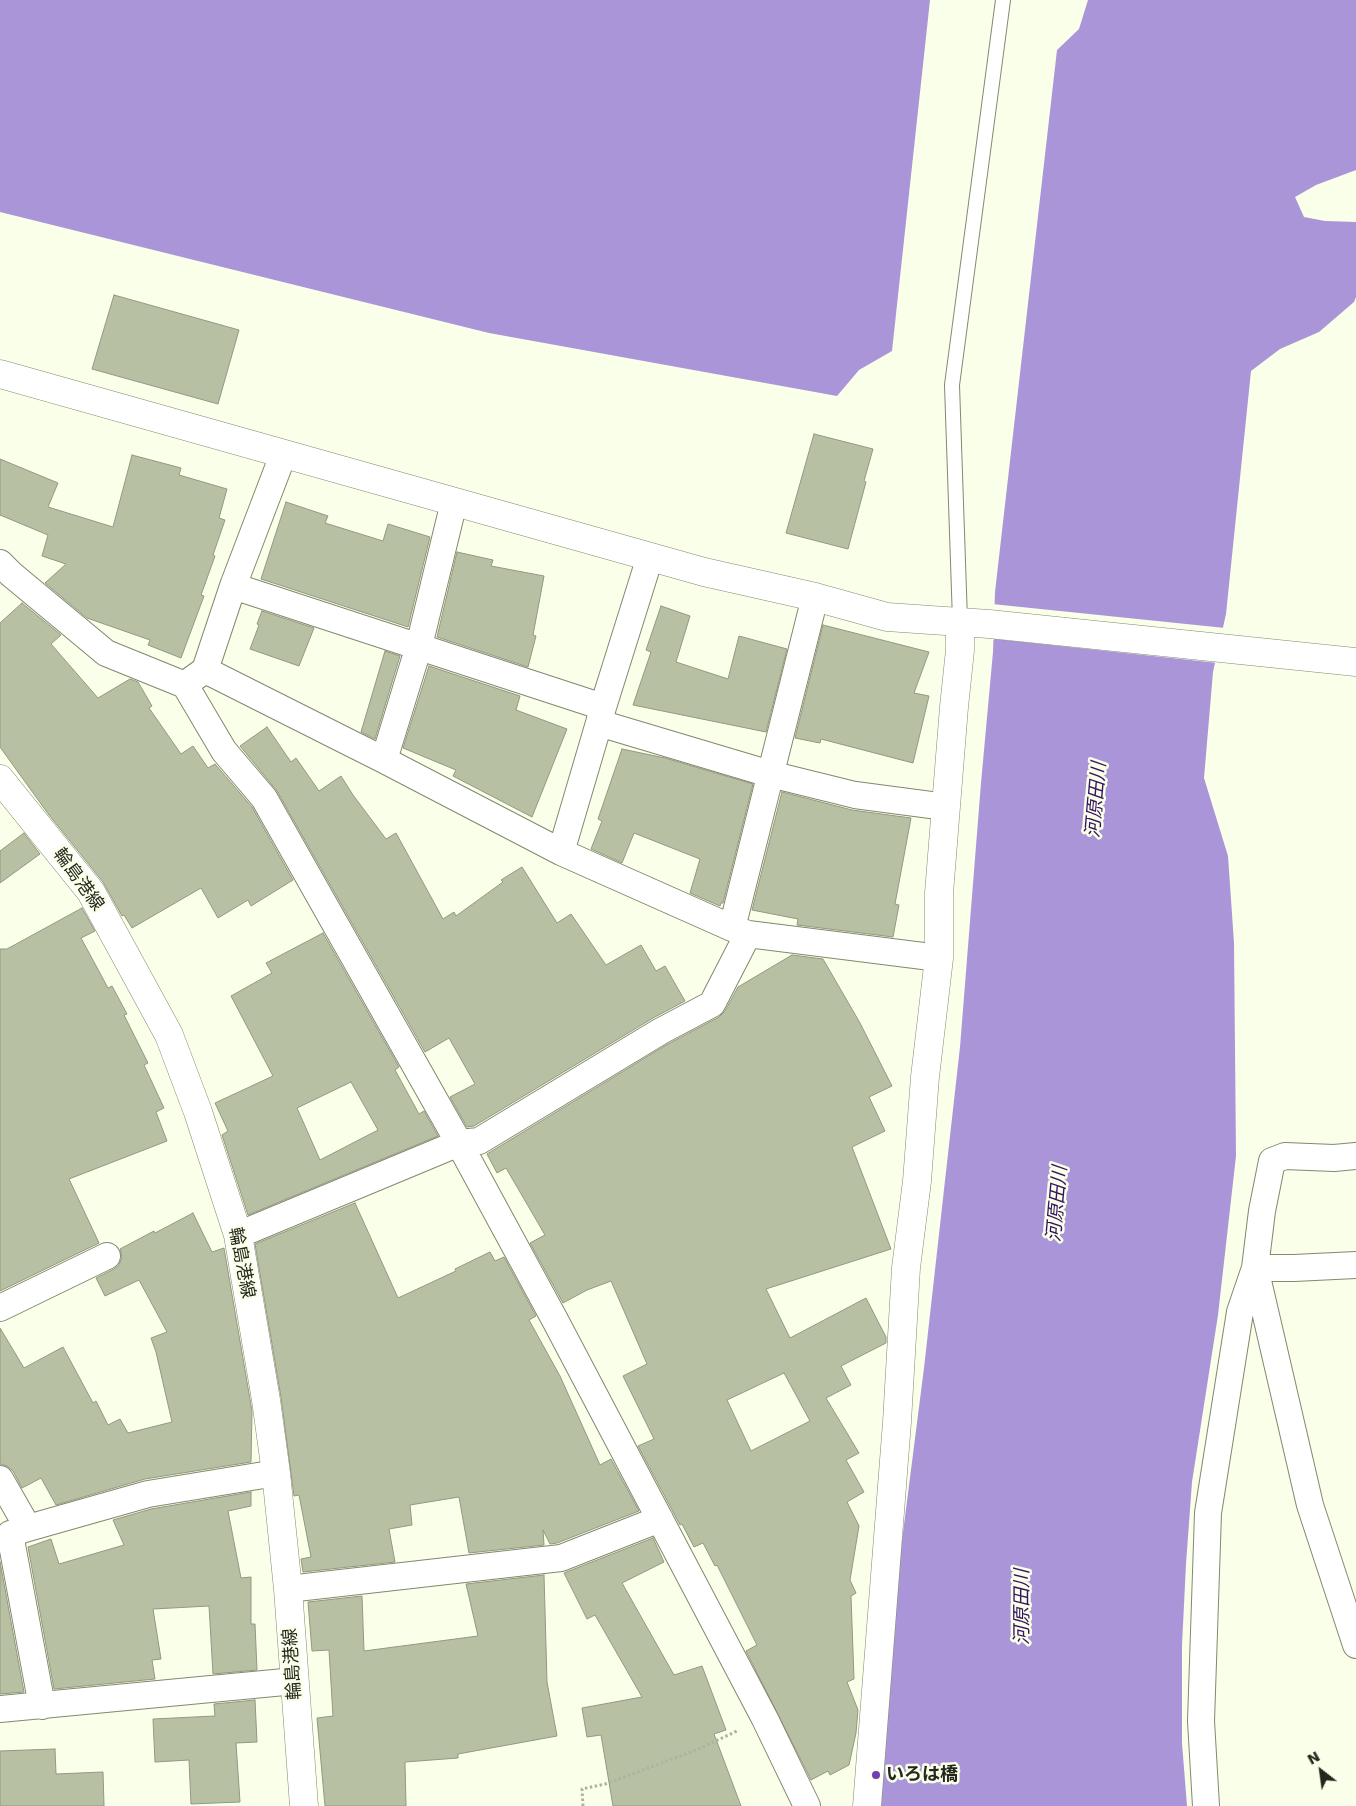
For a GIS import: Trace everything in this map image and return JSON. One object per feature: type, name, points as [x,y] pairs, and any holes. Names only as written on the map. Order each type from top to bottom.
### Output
[{"type":"street","points":[[0,374],[704,572],[815,597],[887,617],[960,621],[1356,662]]},
{"type":"street","points":[[185,686],[205,670],[233,586],[283,455]]},
{"type":"street","points":[[384,760],[419,646],[454,502]]},
{"type":"street","points":[[561,852],[650,557]]},
{"type":"street","points":[[0,563],[106,653],[185,686],[224,751],[264,798],[458,1143],[660,1519],[765,1719],[807,1806]]},
{"type":"street","points":[[233,586],[419,646],[601,715],[770,774],[855,795],[946,807]]},
{"type":"street","points":[[238,1235],[458,1143],[479,1141],[661,1031],[712,1004],[740,931],[770,774],[815,597]]},
{"type":"street","points":[[867,1806],[897,1422],[906,1268],[917,1180],[926,1067],[940,958],[940,893],[960,650],[960,621]]},
{"type":"street","points":[[205,670],[561,852],[740,931],[940,958]]},
{"type":"street","name":"輪島港線","points":[[0,780],[91,892],[169,1035],[198,1112],[238,1235],[266,1400],[276,1473],[288,1589],[304,1806]]},
{"type":"street","points":[[1206,1806],[1201,1721],[1208,1512],[1240,1312],[1256,1268],[1262,1211],[1272,1161],[1285,1156],[1334,1158],[1356,1156]]},
{"type":"street","points":[[0,1308],[108,1256]]},
{"type":"street","points":[[1256,1268],[1356,1265]]},
{"type":"street","points":[[1256,1268],[1310,1505],[1356,1645]]},
{"type":"street","points":[[42,1706],[10,1534],[148,1494],[276,1473]]},
{"type":"street","points":[[0,1479],[28,1528]]},
{"type":"street","points":[[288,1589],[561,1558],[660,1519]]},
{"type":"street","points":[[0,1710],[295,1681]]},
{"type":"lane","points":[[960,621],[952,384],[1001,3]]},
{"type":"path","points":[[583,1806],[582,1789],[605,1784],[694,1751],[765,1719]]},
{"type":"water","points":[[0,0],[930,0],[892,351],[859,370],[837,396],[489,333],[0,212]]},
{"type":"water","name":"河原田川","points":[[1088,0],[1356,0],[1356,170],[1316,185],[1295,197],[1304,217],[1325,221],[1356,222],[1356,297],[1354,302],[1319,332],[1280,349],[1251,371],[1226,614],[1213,672],[1204,778],[1228,856],[1234,943],[1236,1156],[1218,1315],[1192,1482],[1182,1645],[1182,1743],[1187,1806],[880,1806],[888,1650],[924,1368],[960,1047],[993,652],[995,592],[1057,50],[1079,29]]},
{"type":"pier","points":[[992,604],[1225,628],[1218,663],[995,639],[991,641]]},
{"type":"building","points":[[114,295],[239,330],[218,404],[92,369]]},
{"type":"building","points":[[814,434],[873,449],[848,549],[786,533]]},
{"type":"building","points":[[132,455],[181,468],[179,475],[227,489],[219,518],[225,520],[201,595],[204,596],[181,658],[148,645],[150,640],[87,618],[45,583],[66,564],[42,556],[48,535],[0,515],[0,459],[58,483],[48,507],[113,527]]},
{"type":"building","points":[[286,502],[328,516],[325,523],[383,541],[388,524],[430,537],[408,627],[261,579]]},
{"type":"building","points":[[457,552],[493,560],[491,566],[544,576],[533,635],[536,636],[528,667],[437,637]]},
{"type":"building","points":[[22,603],[61,635],[51,644],[98,698],[130,679],[138,682],[152,706],[149,708],[181,754],[193,746],[208,768],[215,764],[252,807],[293,880],[251,906],[248,900],[218,918],[201,888],[132,928],[124,915],[122,916],[103,882],[49,815],[0,747],[0,623]]},
{"type":"building","points":[[661,606],[690,616],[676,662],[728,679],[739,636],[787,649],[766,732],[633,705],[651,652],[646,650]]},
{"type":"building","points":[[262,611],[314,628],[299,666],[250,649]]},
{"type":"building","points":[[823,625],[929,652],[914,693],[929,696],[913,763],[821,739],[820,743],[795,738]]},
{"type":"building","points":[[385,651],[400,656],[375,739],[361,732]]},
{"type":"building","points":[[429,666],[520,696],[516,710],[567,729],[532,817],[453,776],[456,770],[403,748]]},
{"type":"building","points":[[267,727],[291,762],[296,758],[319,791],[341,776],[386,839],[396,833],[443,919],[454,912],[456,916],[503,882],[501,880],[522,867],[557,923],[571,914],[606,965],[641,945],[656,971],[665,966],[685,1001],[653,1018],[474,1126],[467,1127],[450,1097],[475,1084],[449,1038],[425,1052],[277,791],[240,746]]},
{"type":"building","points":[[622,749],[665,758],[753,784],[723,903],[720,906],[690,893],[700,859],[634,833],[622,863],[591,849],[602,821],[598,819]]},
{"type":"building","points":[[782,792],[852,810],[911,818],[895,904],[899,905],[893,937],[797,925],[798,919],[752,910]]},
{"type":"building","points":[[24,833],[40,854],[0,883],[0,851]]},
{"type":"building","points":[[82,908],[95,931],[81,938],[108,988],[112,986],[127,1014],[124,1015],[148,1063],[144,1065],[164,1108],[156,1112],[167,1141],[69,1179],[99,1243],[0,1291],[0,949],[7,949]]},
{"type":"building","points":[[323,933],[399,1067],[395,1070],[419,1114],[424,1111],[438,1136],[248,1215],[222,1135],[228,1131],[215,1103],[273,1076],[231,996],[272,973],[266,963]],"holes":[[[351,1082],[378,1130],[320,1160],[297,1108]]]},
{"type":"building","points":[[792,955],[823,959],[860,1023],[892,1086],[869,1097],[885,1131],[852,1147],[891,1249],[766,1289],[790,1338],[866,1298],[886,1337],[886,1343],[841,1366],[851,1385],[826,1398],[859,1453],[846,1460],[864,1492],[847,1502],[859,1526],[850,1580],[856,1593],[851,1596],[854,1679],[847,1682],[858,1710],[856,1733],[849,1765],[830,1775],[828,1771],[811,1780],[746,1651],[757,1645],[717,1565],[715,1566],[703,1543],[694,1547],[682,1524],[680,1525],[638,1446],[654,1439],[623,1376],[647,1364],[611,1281],[587,1290],[563,1303],[530,1243],[545,1235],[506,1168],[497,1173],[487,1154],[668,1044],[719,1017],[725,1011],[738,987]],"holes":[[[784,1373],[810,1421],[751,1451],[727,1400]]]},
{"type":"building","points":[[355,1203],[398,1298],[456,1271],[455,1269],[490,1252],[495,1261],[504,1257],[536,1316],[529,1320],[560,1376],[600,1465],[611,1459],[639,1511],[557,1543],[550,1544],[543,1530],[544,1545],[469,1553],[459,1497],[410,1505],[412,1525],[389,1529],[395,1562],[303,1572],[301,1559],[311,1557],[299,1495],[294,1496],[281,1397],[255,1244]]},
{"type":"building","points":[[193,1213],[212,1252],[224,1248],[252,1411],[251,1462],[145,1479],[56,1505],[41,1478],[22,1488],[13,1471],[7,1466],[0,1464],[0,1328],[24,1368],[63,1347],[93,1403],[96,1401],[108,1425],[120,1419],[128,1433],[172,1422],[151,1338],[167,1332],[139,1280],[105,1296],[96,1278],[119,1265],[122,1257],[120,1249]]},
{"type":"building","points":[[251,1492],[251,1506],[228,1511],[241,1578],[251,1577],[251,1624],[255,1624],[257,1670],[213,1674],[209,1606],[153,1609],[161,1659],[152,1660],[155,1679],[54,1689],[28,1547],[51,1539],[59,1564],[124,1545],[113,1520],[151,1509]]},
{"type":"building","points":[[653,1538],[664,1562],[622,1583],[674,1675],[702,1666],[726,1730],[714,1734],[741,1806],[613,1806],[601,1735],[587,1737],[582,1708],[642,1697],[595,1615],[587,1619],[564,1573]]},
{"type":"building","points":[[0,1562],[24,1692],[0,1694]]},
{"type":"building","points":[[544,1575],[547,1682],[557,1736],[458,1754],[458,1758],[405,1762],[406,1806],[325,1806],[317,1718],[333,1716],[329,1650],[312,1651],[308,1602],[362,1596],[364,1651],[478,1636],[466,1584]]},
{"type":"building","points":[[255,1700],[257,1742],[236,1743],[240,1802],[191,1804],[189,1760],[155,1762],[153,1719],[215,1716],[214,1704]]},
{"type":"building","points":[[55,1749],[56,1774],[103,1772],[104,1806],[0,1806],[0,1751]]},
{"type":"place","name":"いろは橋","points":[[876,1775]]}]
